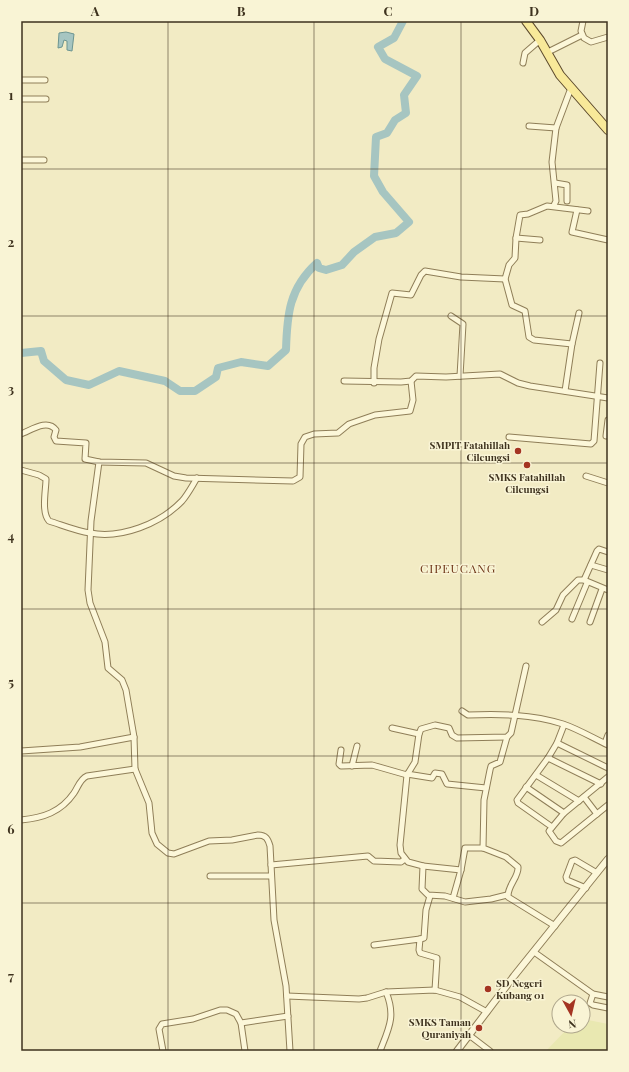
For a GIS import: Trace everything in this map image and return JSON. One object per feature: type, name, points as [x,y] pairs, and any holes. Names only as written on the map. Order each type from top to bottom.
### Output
[{"type":"main road","points":[[526,21],[548,52],[560,75],[608,130]]},
{"type":"street","points":[[583,21],[581,27],[584,38],[591,42],[608,37]]},
{"type":"street","points":[[548,52],[582,35]]},
{"type":"street","points":[[523,63],[525,53],[540,40]]},
{"type":"street","points":[[21,80],[45,80]]},
{"type":"street","points":[[554,205],[552,154],[556,128],[571,88]]},
{"type":"street","points":[[21,100],[46,99]]},
{"type":"street","points":[[529,126],[556,128]]},
{"type":"street","points":[[21,160],[44,160]]},
{"type":"street","points":[[554,183],[567,186],[567,201]]},
{"type":"street","points":[[572,344],[534,340],[529,337],[526,311],[512,305],[505,279],[509,265],[515,258],[516,238],[520,215],[528,214],[544,206],[554,205],[588,211]]},
{"type":"street","points":[[577,210],[572,232],[608,240]]},
{"type":"street","points":[[516,238],[540,240]]},
{"type":"street","points":[[374,383],[374,368],[379,339],[392,293],[411,295],[421,275],[425,271],[461,277],[505,279]]},
{"type":"street","points":[[565,390],[572,344],[579,313]]},
{"type":"street","points":[[451,316],[463,324],[460,376]]},
{"type":"street","points":[[509,437],[591,444],[594,442],[596,397],[600,363]]},
{"type":"street","points":[[344,381],[374,383],[411,381],[416,376],[500,374],[518,383],[608,398]]},
{"type":"street","points":[[21,434],[35,426],[50,426],[56,430],[54,440],[66,442],[86,442],[85,459],[99,462],[146,463],[174,476],[286,481],[297,479],[300,473],[301,444],[305,437],[314,434],[338,433],[350,424],[375,415],[410,411],[413,400],[411,381]]},
{"type":"street","points":[[606,436],[608,420]]},
{"type":"street","points":[[99,462],[90,534],[89,599],[105,642],[108,668],[122,680],[126,690],[134,737],[135,770],[149,803],[153,836],[157,844],[165,851],[172,854],[178,854],[209,841],[232,840],[262,835],[267,839],[270,846],[274,920],[287,996],[290,1051]]},
{"type":"street","points":[[21,470],[39,475],[46,479],[45,509],[46,517],[49,521],[90,534],[123,532],[146,525],[176,507],[183,500],[197,478]]},
{"type":"street","points":[[586,476],[608,483]]},
{"type":"street","points":[[572,619],[597,550],[608,552]]},
{"type":"street","points":[[590,566],[608,570]]},
{"type":"street","points":[[542,622],[556,610],[563,595],[577,581],[586,581],[602,589],[608,590]]},
{"type":"street","points":[[590,622],[602,589]]},
{"type":"street","points":[[483,848],[484,800],[486,788],[492,766],[500,762],[507,737],[511,733],[526,666]]},
{"type":"street","points":[[462,711],[468,715],[515,714],[564,725],[606,744],[608,735]]},
{"type":"street","points":[[461,870],[411,864],[401,853],[400,837],[404,816],[407,775],[415,762],[419,734],[421,729],[436,725],[449,728],[452,735],[457,738],[507,737]]},
{"type":"street","points":[[552,827],[518,802],[526,787],[548,758],[557,743],[564,725]]},
{"type":"street","points":[[392,728],[419,734]]},
{"type":"street","points":[[21,751],[85,747],[134,737]]},
{"type":"street","points":[[557,743],[608,768]]},
{"type":"street","points":[[352,766],[357,746]]},
{"type":"street","points":[[341,750],[339,765],[372,765],[407,775],[432,778],[435,774],[442,774],[447,784],[486,788]]},
{"type":"street","points":[[548,758],[601,784]]},
{"type":"street","points":[[21,820],[38,818],[62,807],[69,800],[82,779],[87,776],[135,770]]},
{"type":"street","points":[[536,775],[579,801]]},
{"type":"street","points":[[608,777],[564,813],[549,830],[550,833],[556,841],[561,842],[608,805]]},
{"type":"street","points":[[526,787],[564,813]]},
{"type":"street","points":[[584,798],[597,814]]},
{"type":"street","points":[[453,898],[461,870],[464,848],[483,848],[506,857],[518,867],[518,871],[507,895]]},
{"type":"street","points":[[271,864],[368,856],[374,861],[401,862],[405,859]]},
{"type":"street","points":[[457,1051],[608,859]]},
{"type":"street","points":[[586,888],[567,880],[566,877],[572,861],[576,860],[597,873]]},
{"type":"street","points":[[423,866],[422,889],[425,894],[430,896],[453,898],[465,902],[491,899],[507,895],[555,926]]},
{"type":"street","points":[[210,876],[271,876]]},
{"type":"street","points":[[374,945],[424,938],[426,910],[430,896]]},
{"type":"street","points":[[420,939],[418,950],[420,953],[437,958],[435,990]]},
{"type":"street","points":[[534,952],[592,994],[608,997]]},
{"type":"street","points":[[287,996],[360,999],[386,992],[435,990],[460,996],[487,1012]]},
{"type":"street","points":[[380,1051],[390,1026],[392,1016],[386,992]]},
{"type":"street","points":[[592,994],[591,1004],[608,1008]]},
{"type":"street","points":[[163,1051],[159,1029],[162,1024],[193,1019],[224,1010],[236,1014],[241,1023],[245,1051]]},
{"type":"street","points":[[241,1023],[288,1016]]},
{"type":"street","points":[[469,1035],[490,1051]]},
{"type":"green space","points":[[591,1021],[608,1024],[608,1051],[546,1051],[562,1034],[591,1034]]},
{"type":"water","points":[[66,32],[74,34],[72,51],[67,50],[67,41],[64,40],[62,47],[58,48],[59,33]]},
{"type":"waterway","points":[[21,353],[41,351],[44,361],[66,380],[89,385],[119,371],[165,381],[180,391],[195,391],[216,377],[218,368],[241,362],[268,366],[286,350],[287,325],[291,303],[300,282],[308,272],[317,263],[319,268],[326,270],[342,265],[354,252],[375,237],[396,233],[409,222],[383,192],[374,176],[376,137],[387,133],[395,120],[406,113],[404,95],[417,76],[385,59],[378,47],[394,38],[403,21]]},
{"type":"place","name":"SMPIT Fatahillah Cileungsi","points":[[518,451]]},
{"type":"place","name":"SMKS Fatahillah Cileungsi","points":[[527,465]]},
{"type":"place","name":"SD Negeri Kubang 01","points":[[488,989]]},
{"type":"place","name":"SMKS Taman Quraniyah","points":[[479,1028]]},
{"type":"district","name":"CIPEUCANG","points":[[458,568]]}]
